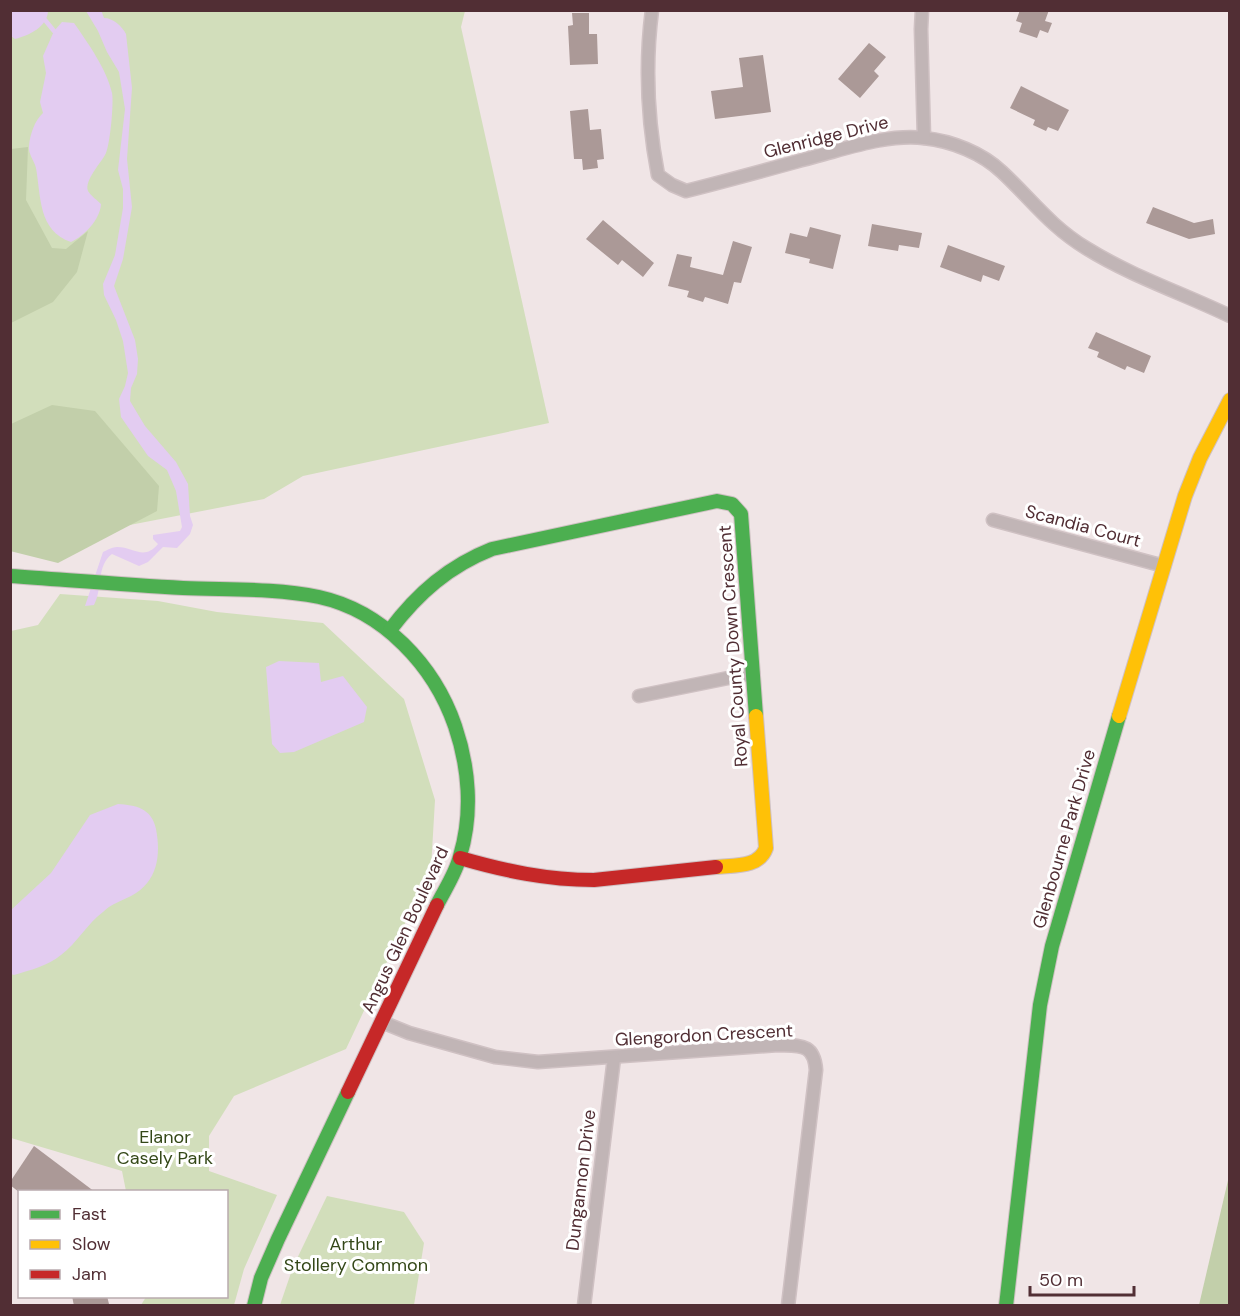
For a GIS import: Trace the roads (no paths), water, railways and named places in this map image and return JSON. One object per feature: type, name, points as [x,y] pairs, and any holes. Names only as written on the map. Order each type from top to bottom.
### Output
[{"type":"street","name":"Glenridge Drive","points":[[652,10],[648,39],[653,150],[658,176],[672,185],[686,192],[856,146],[903,137],[924,138],[954,144],[982,158],[1001,171],[1058,230],[1085,248],[1142,278],[1230,316]]},
{"type":"street","points":[[922,10],[924,138]]},
{"type":"street","name":"Glenbourne Park Drive","points":[[1006,1305],[1040,1005],[1061,911],[1185,496],[1200,458],[1230,400]]},
{"type":"street","name":"Royal County Down Crescent","points":[[390,630],[416,597],[428,586],[473,556],[524,542],[724,501],[738,508],[742,521],[766,848],[760,860],[744,864],[594,880],[551,880],[519,875],[460,858]]},
{"type":"street","name":"Scandia Court","points":[[993,520],[1164,566]]},
{"type":"street","name":"Angus Glen Boulevard","points":[[10,576],[311,596],[345,606],[390,630],[411,651],[428,670],[441,692],[454,724],[465,767],[469,795],[466,831],[460,858],[278,1239],[261,1278],[254,1305]]},
{"type":"street","points":[[639,696],[753,673]]},
{"type":"street","name":"Glengordon Crescent","points":[[382,1022],[409,1033],[513,1060],[561,1062],[802,1046],[812,1053],[816,1070],[788,1305]]},
{"type":"street","name":"Dungannon Drive","points":[[584,1305],[614,1058]]},
{"type":"waterway","points":[[45,20],[54,31]]},
{"type":"park label","name":"Elanor Casely Park","points":[[165,1147]]},
{"type":"park label","name":"Arthur Stollery Common","points":[[356,1254]]}]
